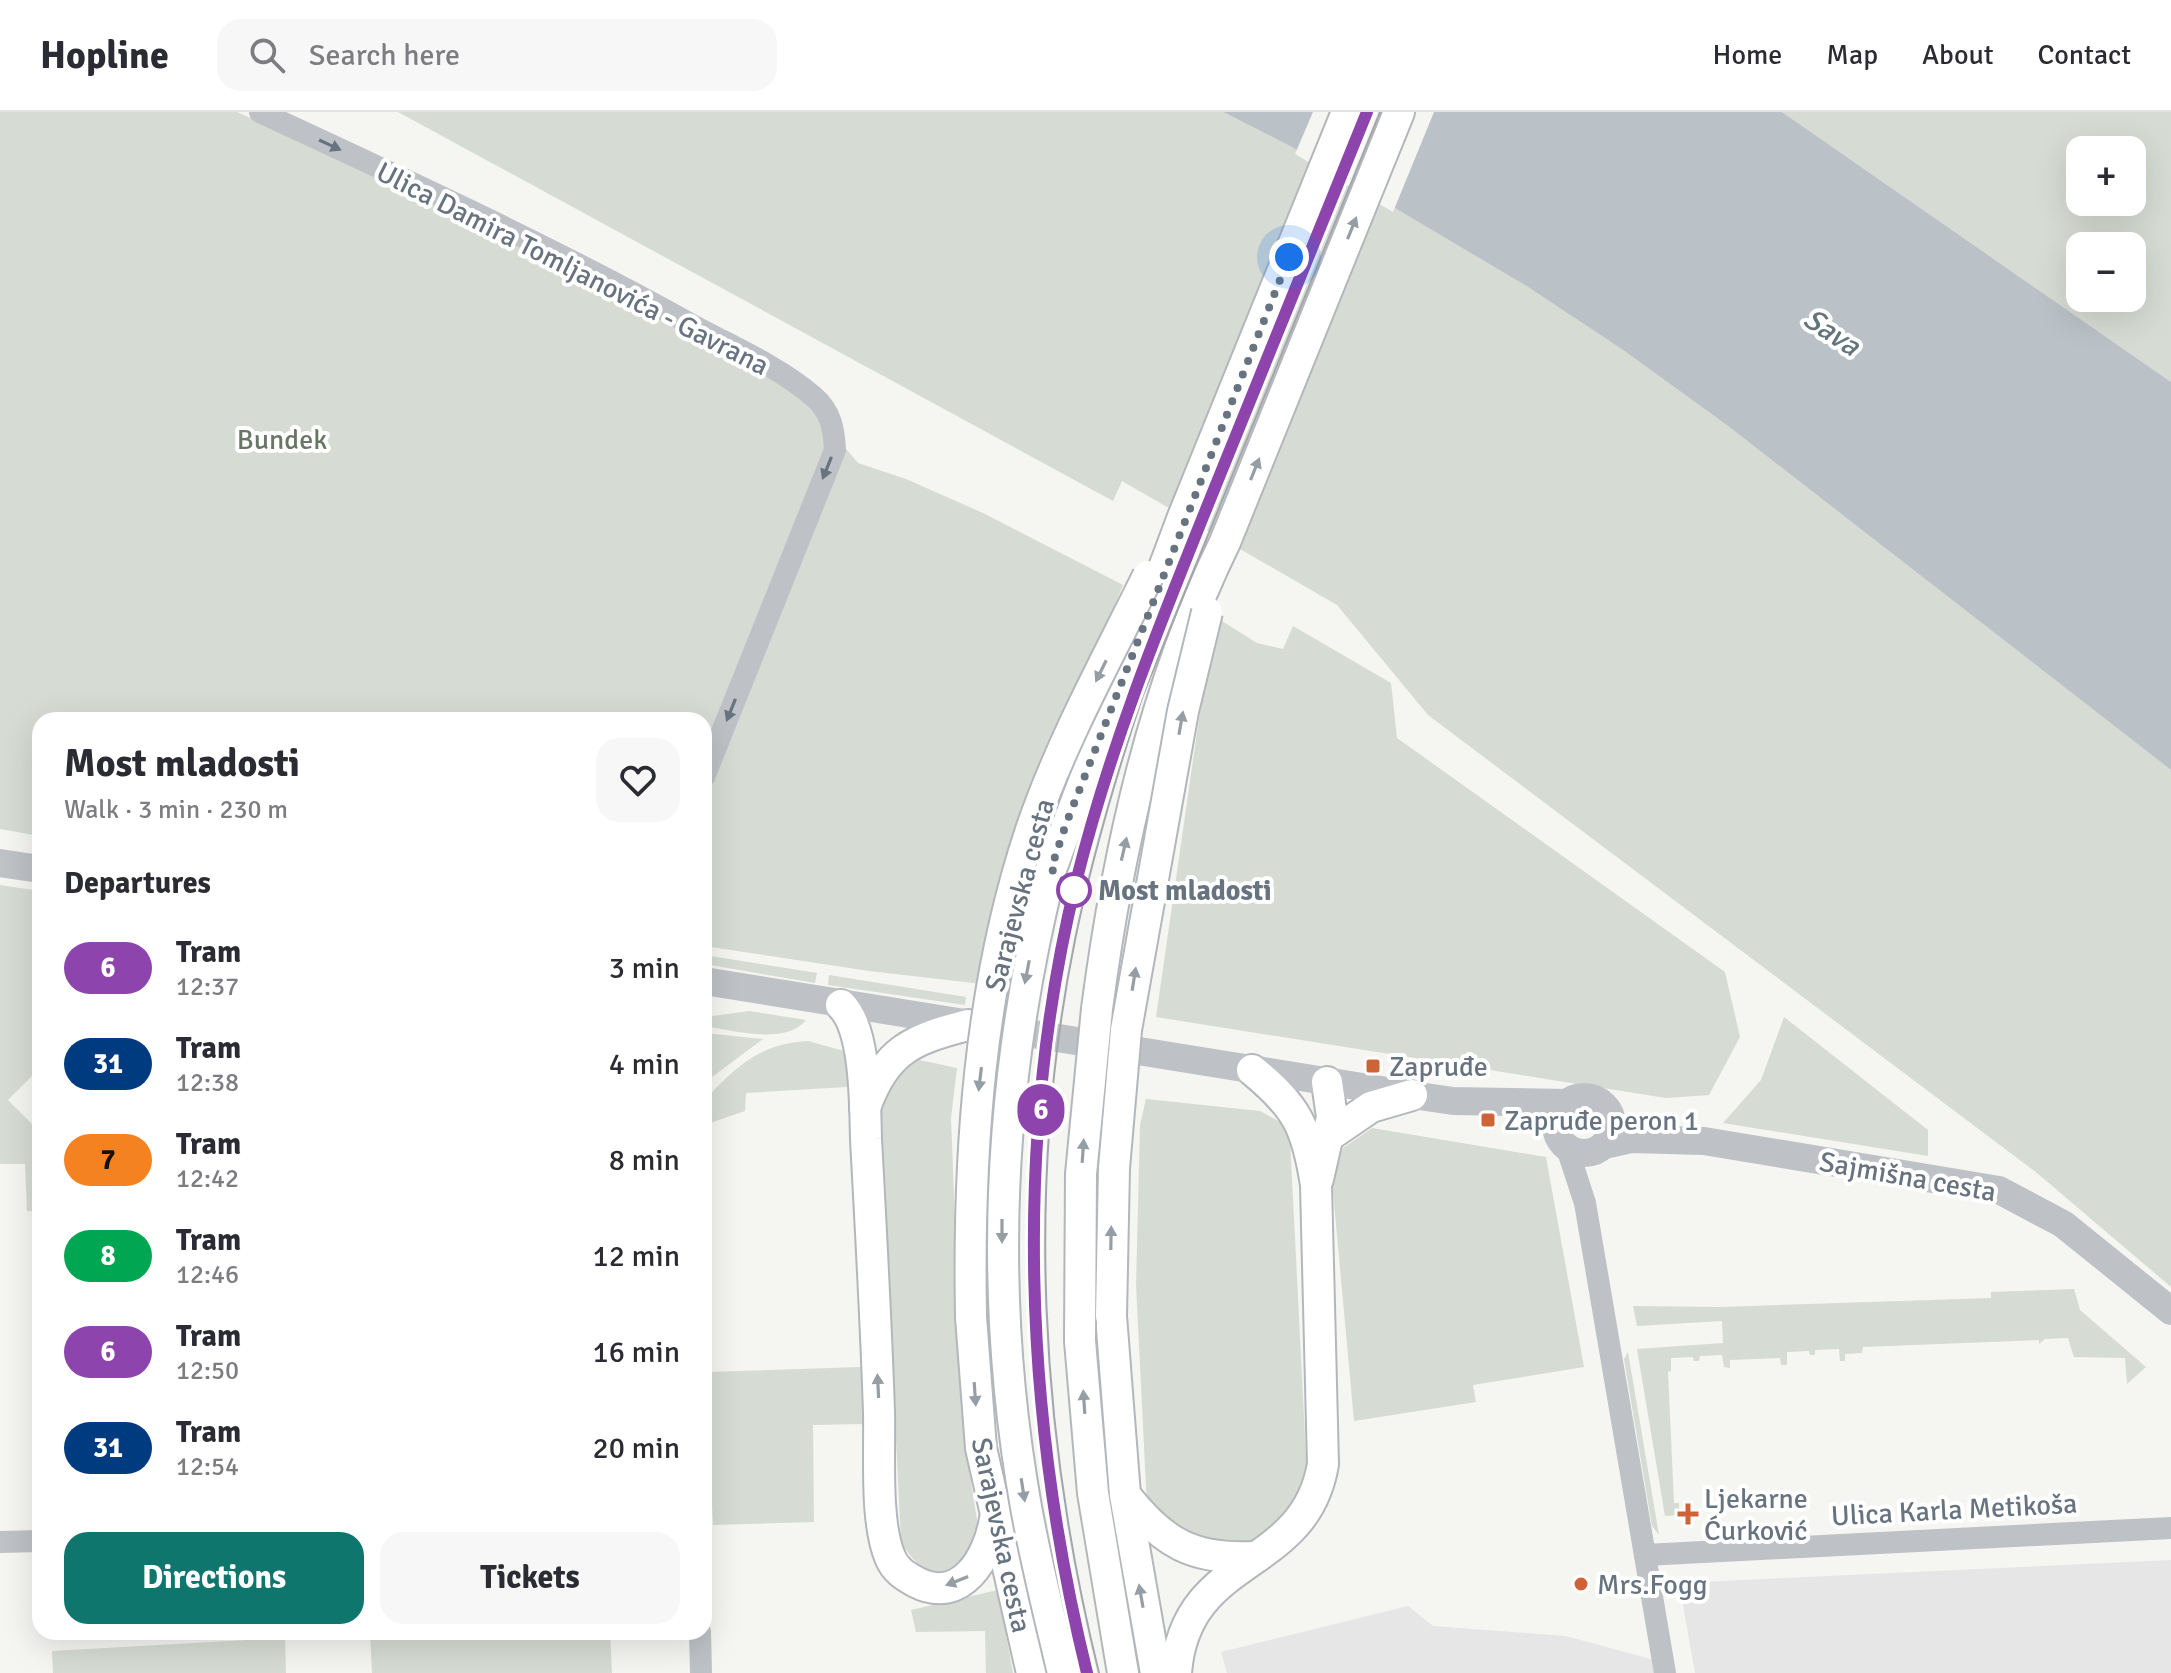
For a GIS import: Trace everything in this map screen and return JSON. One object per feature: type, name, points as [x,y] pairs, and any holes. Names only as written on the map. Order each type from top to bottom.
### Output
[{"type":"main road","name":"Sarajevska cesta","points":[[1032,1673],[981,1448],[971,1317],[970,1223],[977,1105],[993,986],[1030,833],[1061,753],[1154,580],[1183,517],[1347,112]]},
{"type":"main road","points":[[1123,1673],[1106,1586],[1086,1431],[1079,1279],[1084,1132],[1114,893],[1153,731],[1225,542],[1399,112]]},
{"type":"main road","name":"Sarajevska cesta","points":[[1063,1673],[1026,1508],[1009,1382],[1001,1232],[1007,1115],[1023,993],[1051,869],[1154,580]]},
{"type":"main road","points":[[1156,1673],[1125,1495],[1111,1316],[1114,1168],[1126,1030],[1201,609]]},
{"type":"main road","points":[[841,1005],[857,1029],[865,1109],[879,1464],[890,1557],[905,1577],[921,1585],[950,1586],[966,1580],[979,1567],[991,1540],[995,1519]]},
{"type":"main road","points":[[865,1109],[881,1072],[900,1050],[937,1033],[968,1025]]},
{"type":"main road","points":[[1252,1070],[1287,1101],[1318,1135]]},
{"type":"main road","points":[[1176,1673],[1185,1632],[1205,1597],[1220,1581],[1284,1538],[1307,1513],[1317,1494],[1323,1464],[1316,1185],[1318,1135],[1332,1103],[1327,1082]]},
{"type":"main road","points":[[1318,1135],[1371,1107],[1412,1095]]},
{"type":"main road","points":[[1125,1495],[1144,1520],[1183,1548],[1210,1556],[1254,1557]]},
{"type":"street","name":"Ulica Damira Tomljanovića - Gavrana","points":[[260,112],[445,198],[626,288],[789,379],[815,397],[834,424],[835,450],[712,757]]},
{"type":"street","points":[[0,863],[32,868]]},
{"type":"street","points":[[712,982],[1453,1101],[1532,1122],[1578,1153],[1600,1148]]},
{"type":"street","points":[[1453,1101],[1567,1103],[1585,1097],[1602,1104],[1612,1120],[1609,1138],[1591,1164],[1585,1203]]},
{"type":"street","points":[[1567,1103],[1557,1119],[1585,1203],[1665,1673]]},
{"type":"street","name":"Sajmišna cesta","points":[[1602,1104],[1633,1119],[1704,1141],[1999,1190],[2063,1224],[2171,1311]]},
{"type":"street","name":"Sajmišna cesta","points":[[1600,1148],[1631,1139],[1704,1141]]},
{"type":"street","name":"Ulica Karla Metikoša","points":[[1645,1555],[2171,1528]]},
{"type":"street","points":[[0,1542],[32,1541]]},
{"type":"street","points":[[700,1640],[701,1673]]},
{"type":"shaded area","points":[[2171,1560],[2171,1673],[1695,1673],[1679,1583]]},
{"type":"shaded area","points":[[1408,1606],[1433,1626],[1566,1636],[1654,1660],[1656,1673],[1227,1673],[1221,1652]]},
{"type":"green space","name":"Bundek","points":[[0,112],[237,112],[446,206],[760,370],[807,403],[858,463],[906,479],[983,513],[1123,585],[1077,698],[982,984],[712,947],[712,712],[32,712],[32,835],[0,829]]},
{"type":"green space","points":[[398,112],[1223,112],[1290,146],[1528,287],[1623,350],[1728,426],[2171,770],[2171,1287],[2037,1173],[1428,715],[1337,605],[1122,481],[1113,501]]},
{"type":"green space","points":[[1782,112],[2171,112],[2171,382],[2070,312],[2146,312],[2146,232],[2066,232],[2066,309]]},
{"type":"green space","points":[[1222,621],[1257,643],[1283,649],[1293,626],[1391,683],[1397,738],[1725,972],[1740,1037],[1709,1095],[1666,1098],[1156,1017],[1201,705]]},
{"type":"green space","points":[[0,885],[32,890],[32,1076],[8,1100],[32,1124],[32,1211],[27,1211],[25,1164],[0,1164]]},
{"type":"green space","points":[[712,956],[817,973],[815,983],[712,965]]},
{"type":"green space","points":[[829,975],[966,997],[965,1005],[828,985]]},
{"type":"green space","points":[[749,1011],[806,1020],[797,1028],[785,1032],[758,1034],[712,1027],[712,1016]]},
{"type":"green space","points":[[1784,1017],[1928,1130],[1928,1156],[1723,1123],[1761,1080]]},
{"type":"green space","points":[[712,1034],[763,1039],[712,1077]]},
{"type":"green space","points":[[808,1041],[844,1051],[851,1071],[851,1084],[846,1087],[746,1093],[745,1111],[712,1122],[712,1093],[750,1059],[776,1046]]},
{"type":"green space","points":[[910,1058],[957,1068],[951,1118],[963,1432],[980,1539],[960,1562],[940,1572],[920,1565],[901,1541],[879,1098]]},
{"type":"green space","points":[[1146,1099],[1260,1111],[1286,1125],[1290,1139],[1307,1476],[1277,1533],[1238,1546],[1174,1533],[1147,1506],[1136,1285],[1140,1125]]},
{"type":"green space","points":[[1372,1128],[1546,1157],[1584,1367],[1473,1385],[1476,1402],[1354,1421],[1332,1181],[1343,1148]]},
{"type":"green space","points":[[2074,1289],[2080,1310],[2146,1367],[2127,1384],[2125,1358],[2074,1357],[2068,1338],[2045,1339],[2039,1344],[2039,1340],[1863,1347],[1862,1353],[1845,1354],[1845,1361],[1840,1361],[1839,1349],[1815,1350],[1815,1355],[1810,1355],[1809,1351],[1787,1352],[1787,1365],[1781,1365],[1780,1358],[1730,1360],[1730,1368],[1724,1367],[1722,1355],[1700,1356],[1699,1361],[1694,1361],[1693,1357],[1671,1358],[1671,1371],[1668,1372],[1674,1503],[1679,1503],[1679,1515],[1665,1516],[1637,1349],[1723,1343],[1722,1321],[1637,1326],[1633,1306],[1721,1307],[1991,1298],[1991,1292]]},
{"type":"green space","points":[[1628,1352],[1659,1535],[1652,1526],[1624,1359]]},
{"type":"green space","points":[[861,1367],[863,1424],[813,1425],[814,1522],[713,1525],[712,1372]]},
{"type":"green space","points":[[998,1590],[1013,1673],[986,1673],[985,1631],[916,1632],[911,1610]]},
{"type":"green space","points":[[285,1640],[286,1673],[53,1673],[52,1651]]},
{"type":"green space","points":[[370,1640],[610,1640],[612,1673],[372,1673]]},
{"type":"water","name":"Sava","points":[[1223,112],[1782,112],[2171,382],[2171,770],[1728,426],[1623,350],[1528,287],[1290,146]]},
{"type":"pier","points":[[1313,112],[1434,112],[1393,212],[1295,154]]},
{"type":"tram line","points":[[1354,144],[1367,112]]},
{"type":"tram line","name":"6","points":[[1087,1673],[1054,1513],[1035,1314],[1034,1237],[1039,1129],[1062,946],[1100,792],[1139,672],[1367,112]]},
{"type":"tram line","points":[[1099,1673],[1063,1492],[1046,1308],[1050,1123],[1060,1031],[1075,940],[1105,817],[1143,695],[1380,112]]},
{"type":"tram line","points":[[1038,1154],[1047,1054]]},
{"type":"tram line","points":[[1058,1536],[1078,1634]]},
{"type":"place","name":"Most mladosti","points":[[1074,890]]},
{"type":"place","name":"Zapruđe","points":[[1373,1066]]},
{"type":"place","name":"Zapruđe peron 1","points":[[1488,1120]]},
{"type":"place","name":"Ljekarne Ćurković","points":[[1688,1514]]},
{"type":"place","name":"Mrs.Fogg","points":[[1581,1584]]},
{"type":"route","points":[[1074,890],[1051,869],[1066,824],[1183,517],[1289,257]]}]
